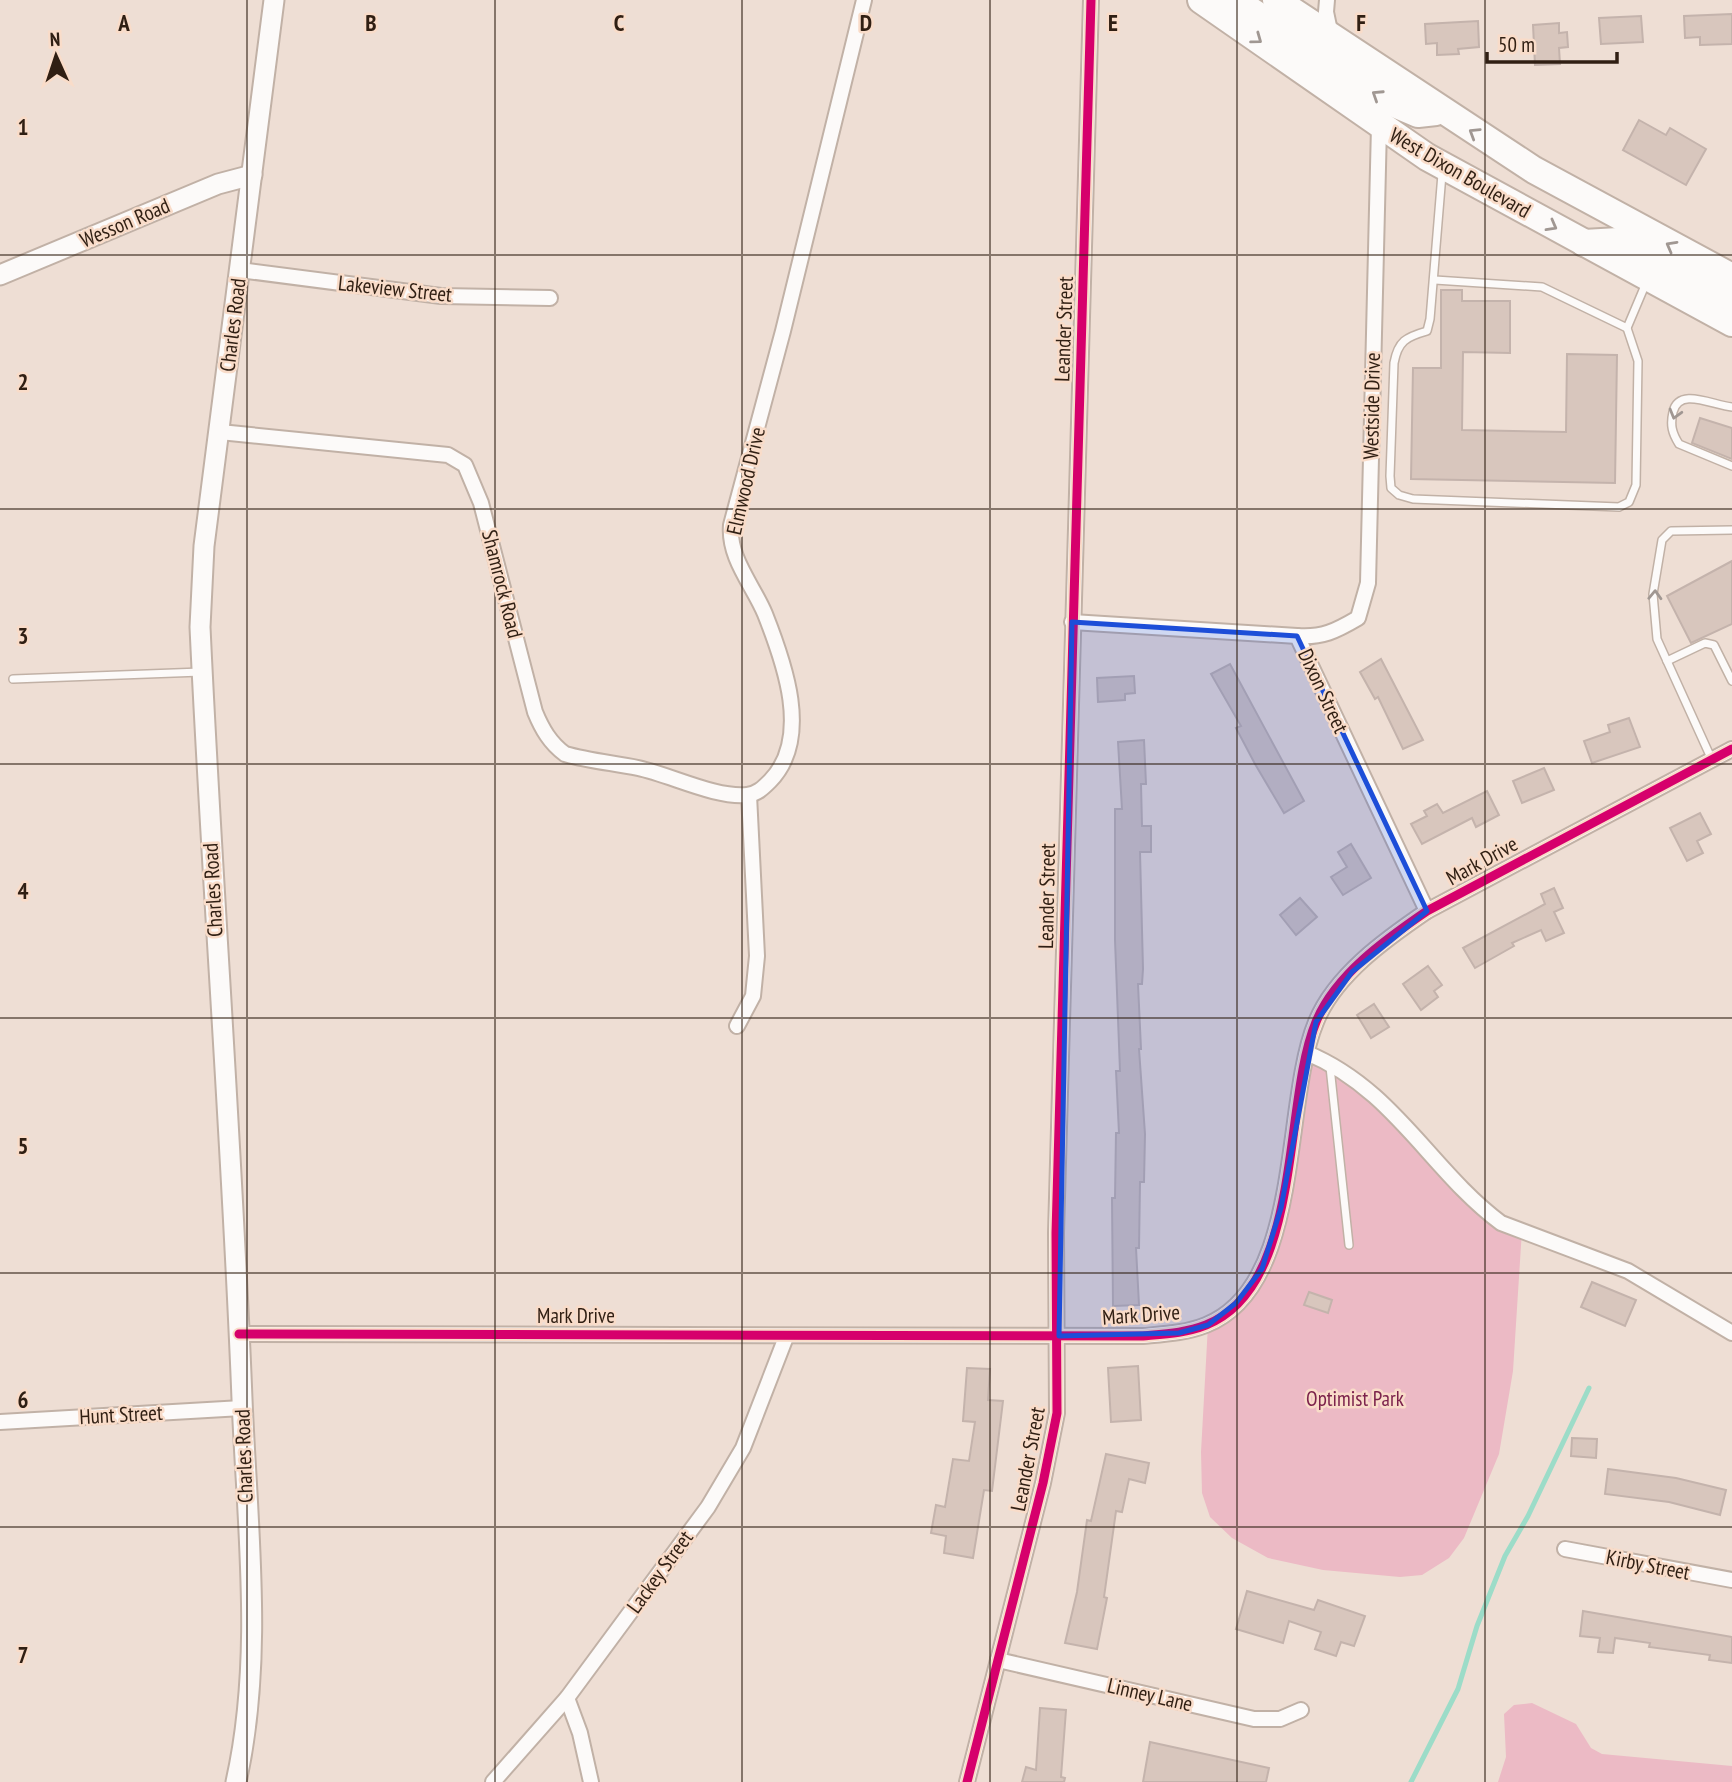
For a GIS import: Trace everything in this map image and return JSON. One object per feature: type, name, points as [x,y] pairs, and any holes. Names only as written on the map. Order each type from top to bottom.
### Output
[{"type":"highway","name":"West Dixon Boulevard","points":[[1201,0],[1379,126],[1443,166],[1732,323]]},
{"type":"highway","points":[[1235,0],[1385,100],[1418,114],[1441,112]]},
{"type":"highway","name":"West Dixon Boulevard","points":[[1276,0],[1441,112],[1534,170],[1732,277]]},
{"type":"highway","points":[[1582,243],[1619,241],[1732,298]]},
{"type":"street","name":"Charles Road","points":[[236,1782],[247,1724],[250,1667],[242,1408],[200,627],[204,546],[274,0]]},
{"type":"street","name":"Elmwood Drive","points":[[749,795],[762,789],[778,773],[787,752],[789,697],[780,653],[763,609],[733,551],[731,526],[783,331],[864,0]]},
{"type":"street","name":"Leander Street","points":[[967,1782],[1043,1483],[1057,1413],[1059,1336],[1056,1233],[1091,0]]},
{"type":"street","points":[[1327,0],[1327,22],[1332,38]]},
{"type":"street","name":"Westside Drive","points":[[1297,636],[1315,637],[1333,633],[1358,618],[1368,583],[1379,126]]},
{"type":"street","name":"Wesson Road","points":[[0,275],[218,184],[251,175]]},
{"type":"street","name":"Lakeview Street","points":[[240,270],[441,296],[550,299]]},
{"type":"street","name":"Shamrock Road","points":[[220,432],[448,455],[465,465],[481,503],[535,712],[541,728],[555,747],[578,758],[639,768],[725,793],[749,795]]},
{"type":"street","name":"Dixon Street","points":[[1072,622],[1297,636],[1427,911]]},
{"type":"street","name":"Mark Drive","points":[[239,1334],[1059,1336],[1180,1333],[1208,1325],[1236,1304],[1262,1269],[1281,1209],[1307,1053],[1316,1022],[1329,998],[1377,949],[1427,911],[1732,749]]},
{"type":"street","points":[[737,1026],[753,996],[757,956],[749,795]]},
{"type":"street","points":[[1307,1053],[1330,1063],[1357,1080],[1423,1142],[1486,1211],[1501,1223],[1628,1271],[1732,1333]]},
{"type":"street","name":"Lackey Street","points":[[493,1782],[567,1698],[729,1475],[754,1423],[786,1337]]},
{"type":"street","name":"Hunt Street","points":[[0,1422],[242,1408]]},
{"type":"street","name":"Kirby Street","points":[[1564,1549],[1732,1580]]},
{"type":"street","name":"Linney Lane","points":[[998,1660],[1254,1719],[1280,1719],[1301,1710]]},
{"type":"street","points":[[567,1698],[580,1734],[592,1782]]},
{"type":"lane","points":[[1391,488],[1397,347],[1402,340],[1427,331],[1435,280],[1443,166]]},
{"type":"lane","points":[[1370,489],[1391,488],[1399,495],[1413,499],[1619,507],[1629,502],[1636,485],[1638,361],[1628,328],[1648,278]]},
{"type":"lane","points":[[1435,280],[1542,287],[1628,328]]},
{"type":"lane","points":[[1732,407],[1693,398],[1681,400],[1674,408],[1671,428],[1679,444],[1732,466]]},
{"type":"lane","points":[[1712,760],[1657,639],[1653,594],[1662,540],[1671,531],[1732,530]]},
{"type":"lane","points":[[1667,661],[1705,643],[1714,645],[1732,681]]},
{"type":"lane","points":[[13,679],[202,672]]},
{"type":"lane","points":[[1330,1063],[1349,1245]]},
{"type":"highlighted area","points":[[1072,622],[1297,636],[1427,911],[1352,972],[1316,1022],[1281,1208],[1262,1269],[1236,1303],[1208,1325],[1179,1333],[1059,1336]]},
{"type":"green space","name":"Optimist Park","points":[[1307,1053],[1330,1063],[1486,1211],[1522,1230],[1513,1371],[1499,1454],[1464,1538],[1449,1558],[1422,1575],[1400,1577],[1323,1570],[1268,1558],[1232,1538],[1210,1517],[1202,1493],[1201,1452],[1208,1325],[1262,1269]]},
{"type":"green space","points":[[1532,1703],[1576,1724],[1591,1748],[1602,1754],[1732,1766],[1732,1782],[1498,1782],[1506,1757],[1504,1714],[1514,1705]]},
{"type":"building","points":[[1732,14],[1732,44],[1700,45],[1700,37],[1685,38],[1684,16]]},
{"type":"building","points":[[1641,16],[1643,42],[1601,44],[1599,18]]},
{"type":"building","points":[[1478,21],[1479,47],[1458,49],[1459,54],[1437,55],[1437,43],[1426,44],[1425,24]]},
{"type":"building","points":[[1559,23],[1559,33],[1567,32],[1568,47],[1559,48],[1560,64],[1535,65],[1533,25]]},
{"type":"building","points":[[1639,120],[1666,135],[1670,128],[1706,149],[1686,185],[1623,150]]},
{"type":"building","points":[[1441,290],[1462,290],[1462,301],[1510,301],[1510,353],[1463,352],[1462,430],[1566,432],[1567,354],[1617,355],[1615,483],[1411,479],[1413,368],[1441,368]]},
{"type":"building","points":[[1700,418],[1732,428],[1732,459],[1692,443]]},
{"type":"building","points":[[1732,561],[1732,624],[1691,643],[1667,596]]},
{"type":"building","points":[[1381,659],[1423,740],[1403,749],[1378,697],[1375,699],[1360,672]]},
{"type":"building","points":[[1230,664],[1304,801],[1284,813],[1236,728],[1241,726],[1211,674]]},
{"type":"building","points":[[1134,676],[1135,693],[1125,694],[1125,700],[1098,702],[1097,678]]},
{"type":"building","points":[[1629,718],[1640,747],[1592,763],[1584,741],[1610,732],[1608,725]]},
{"type":"building","points":[[1144,740],[1146,784],[1141,784],[1142,826],[1151,826],[1151,852],[1140,852],[1143,969],[1142,984],[1138,984],[1139,1049],[1145,1134],[1144,1182],[1140,1182],[1139,1248],[1136,1248],[1139,1305],[1113,1306],[1112,1198],[1115,1198],[1116,1133],[1119,1133],[1116,1071],[1120,1071],[1115,940],[1115,809],[1122,809],[1118,742]]},
{"type":"building","points":[[1544,768],[1554,790],[1522,803],[1513,781]]},
{"type":"building","points":[[1487,791],[1499,815],[1476,827],[1472,818],[1422,844],[1411,824],[1427,816],[1424,811],[1437,804],[1443,813]]},
{"type":"building","points":[[1700,813],[1711,834],[1697,841],[1703,853],[1687,861],[1670,828]]},
{"type":"building","points":[[1351,844],[1371,878],[1343,895],[1331,877],[1347,867],[1338,852]]},
{"type":"building","points":[[1554,888],[1563,908],[1554,912],[1564,933],[1546,941],[1541,930],[1512,943],[1514,946],[1475,968],[1463,948],[1545,904],[1541,894]]},
{"type":"building","points":[[1300,898],[1317,917],[1296,935],[1280,915]]},
{"type":"building","points":[[1428,966],[1442,985],[1434,991],[1438,997],[1421,1010],[1403,984]]},
{"type":"building","points":[[1374,1004],[1389,1027],[1371,1038],[1357,1015]]},
{"type":"building","points":[[1592,1282],[1636,1300],[1625,1326],[1581,1307]]},
{"type":"building","points":[[1309,1292],[1332,1300],[1328,1313],[1304,1305]]},
{"type":"building","points":[[1138,1366],[1141,1420],[1111,1422],[1108,1368]]},
{"type":"building","points":[[967,1368],[990,1369],[988,1400],[1003,1401],[992,1491],[984,1490],[973,1558],[944,1553],[946,1536],[931,1533],[936,1505],[945,1507],[953,1459],[969,1461],[975,1422],[963,1421]]},
{"type":"building","points":[[1572,1438],[1597,1439],[1596,1458],[1571,1456]]},
{"type":"building","points":[[1106,1454],[1149,1463],[1145,1483],[1129,1479],[1122,1512],[1116,1511],[1104,1597],[1107,1598],[1097,1649],[1065,1643],[1077,1592],[1087,1520],[1091,1521]]},
{"type":"building","points":[[1608,1469],[1676,1478],[1726,1490],[1720,1515],[1669,1502],[1605,1494]]},
{"type":"building","points":[[1247,1591],[1314,1610],[1318,1600],[1365,1616],[1354,1646],[1341,1642],[1336,1656],[1315,1649],[1321,1632],[1289,1621],[1283,1643],[1236,1629]]},
{"type":"building","points":[[1583,1611],[1732,1637],[1732,1663],[1709,1660],[1710,1655],[1649,1647],[1650,1643],[1615,1638],[1613,1653],[1598,1652],[1600,1638],[1580,1636]]},
{"type":"building","points":[[1040,1708],[1066,1710],[1061,1777],[1065,1778],[1064,1782],[1022,1782],[1026,1767],[1036,1770]]},
{"type":"building","points":[[1150,1742],[1269,1768],[1266,1782],[1143,1782]]},
{"type":"waterway","points":[[1411,1782],[1458,1689],[1477,1626],[1505,1556],[1528,1516],[1589,1388]]},
{"type":"cycle path","points":[[967,1782],[1043,1483],[1057,1413],[1056,1233],[1091,0]]},
{"type":"cycle path","points":[[239,1334],[1143,1336],[1206,1325],[1237,1304],[1260,1273],[1275,1234],[1285,1190],[1298,1098],[1316,1022],[1325,1005],[1349,974],[1379,946],[1427,911],[1732,749]]}]
